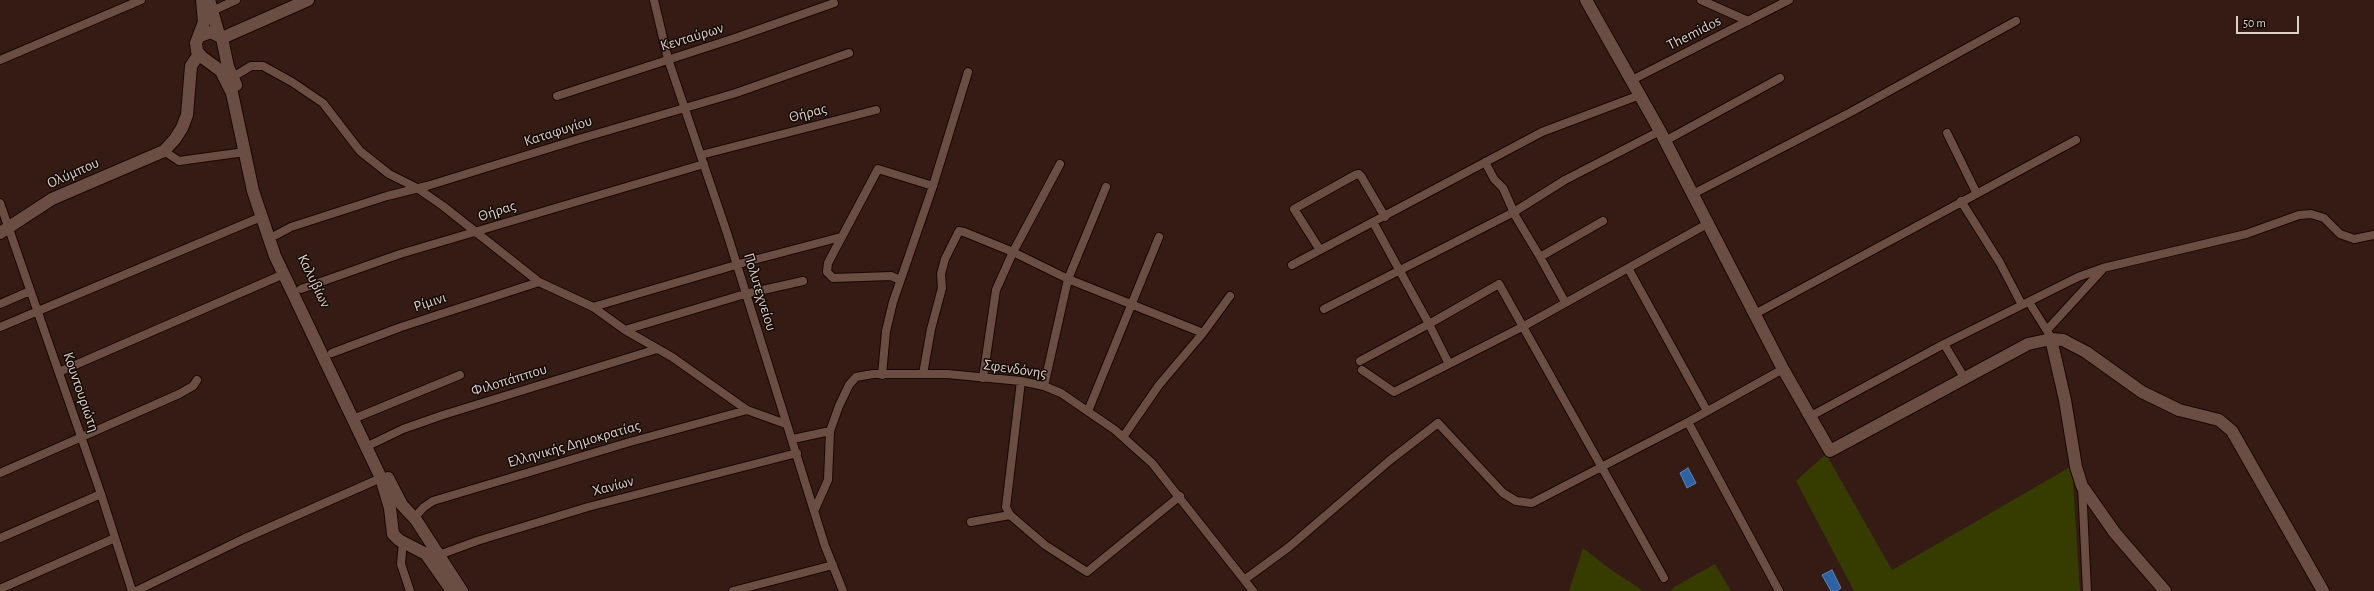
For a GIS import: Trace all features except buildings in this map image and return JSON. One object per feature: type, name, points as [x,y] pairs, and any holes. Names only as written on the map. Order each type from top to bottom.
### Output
[{"type":"street","points":[[0,60],[141,0]]},
{"type":"street","points":[[202,0],[204,22],[196,47],[202,57],[212,60],[221,55],[222,39]]},
{"type":"street","points":[[210,5],[236,0]]},
{"type":"street","points":[[200,36],[207,32],[222,39],[308,0]]},
{"type":"street","name":"Πολυτεχνείου","points":[[654,0],[668,59],[704,164],[786,424],[793,439],[833,565],[843,591]]},
{"type":"street","points":[[1586,0],[1632,80],[1709,223],[1783,369],[1830,451],[2049,334],[2103,268]]},
{"type":"street","points":[[1701,0],[1748,21]]},
{"type":"street","name":"Themidos","points":[[1632,80],[1789,0]]},
{"type":"street","name":"Κενταύρων","points":[[557,96],[736,38],[834,3]]},
{"type":"street","name":"Καλυβίων","points":[[210,5],[246,118],[261,188],[276,235],[332,353],[358,417],[402,505],[415,520],[462,591]]},
{"type":"street","points":[[1693,194],[1850,112],[2016,21]]},
{"type":"street","name":"Καταφυγίου","points":[[276,235],[291,227],[340,211],[773,82],[849,53]]},
{"type":"street","points":[[202,57],[191,66],[186,114],[182,128],[175,139],[164,151],[179,161],[245,152]]},
{"type":"street","name":"Καλυβίων","points":[[202,57],[221,71],[232,93],[261,217],[284,274],[310,324],[352,420],[381,478],[387,495],[396,537],[426,554],[452,591]]},
{"type":"street","points":[[233,77],[251,66],[263,66],[292,82],[323,103],[360,151],[389,174],[417,188],[478,232],[538,282],[594,307],[625,330],[672,357],[748,410],[786,424]]},
{"type":"street","points":[[882,375],[886,331],[900,280],[934,186],[968,72]]},
{"type":"street","points":[[1324,309],[1514,212],[1565,180],[1662,136],[1780,78]]},
{"type":"street","points":[[1292,265],[1385,217],[1542,132],[1640,95]]},
{"type":"street","name":"Θήρας","points":[[701,155],[876,110]]},
{"type":"street","points":[[1946,133],[1976,192]]},
{"type":"street","points":[[1755,314],[1976,192],[2076,140]]},
{"type":"street","name":"Ολύμπου","points":[[4,230],[52,199],[164,151]]},
{"type":"street","points":[[1485,162],[1494,179],[1503,188],[1514,212],[1565,302]]},
{"type":"street","name":"Θήρας","points":[[301,289],[400,254],[704,164]]},
{"type":"street","points":[[983,378],[996,290],[1013,252],[1060,164]]},
{"type":"street","points":[[900,280],[891,276],[833,278],[828,272],[828,263],[878,169],[934,186]]},
{"type":"street","points":[[1320,250],[1294,209],[1355,175],[1359,174],[1361,176],[1385,217]]},
{"type":"street","points":[[1044,386],[1068,279],[1106,187]]},
{"type":"street","points":[[1960,201],[2026,304],[2049,334],[2065,400],[2076,467],[2082,486],[2087,591]]},
{"type":"street","name":"Κουντουριώτη","points":[[0,203],[4,230],[38,312],[82,437],[132,591]]},
{"type":"street","points":[[1811,416],[1944,344],[2078,277],[2103,268],[2246,234],[2299,215],[2311,214],[2324,218],[2340,234],[2354,239],[2374,235]]},
{"type":"street","points":[[0,327],[261,217]]},
{"type":"street","points":[[1540,257],[1603,221]]},
{"type":"street","points":[[1373,222],[1429,324],[1449,364]]},
{"type":"street","points":[[1362,370],[1394,392],[1524,326],[1709,223]]},
{"type":"street","points":[[923,374],[931,329],[942,288],[941,274],[945,259],[959,232],[964,232],[1013,252],[1068,279],[1134,304],[1203,333]]},
{"type":"street","points":[[594,307],[736,265],[841,237]]},
{"type":"street","points":[[1088,411],[1134,304],[1159,237]]},
{"type":"street","points":[[1628,268],[1707,411]]},
{"type":"street","points":[[59,372],[284,274]]},
{"type":"street","points":[[625,330],[745,294],[803,281]]},
{"type":"street","name":"Ρίμινι","points":[[332,353],[400,327],[538,282]]},
{"type":"street","points":[[1360,360],[1429,324],[1499,284],[1604,467],[1664,578]]},
{"type":"street","points":[[0,304],[30,291]]},
{"type":"street","points":[[1123,437],[1159,385],[1203,333],[1230,296]]},
{"type":"street","points":[[2049,334],[2086,352],[2142,392],[2179,410],[2219,420],[2232,431],[2323,591]]},
{"type":"street","points":[[1944,344],[1965,378]]},
{"type":"street","name":"Φιλοπάππου","points":[[372,444],[403,429],[443,415],[657,349]]},
{"type":"street","points":[[1244,580],[1289,547],[1389,461],[1438,424],[1488,479],[1503,493],[1516,501],[1532,504],[1688,422],[1783,369]]},
{"type":"street","name":"Σφενδόνης","points":[[830,431],[839,406],[849,385],[856,377],[873,374],[923,374],[1021,381],[1044,386],[1061,393],[1088,411],[1123,437],[1152,462],[1253,591]]},
{"type":"street","points":[[358,417],[460,375]]},
{"type":"street","points":[[0,473],[179,394],[193,386],[197,380]]},
{"type":"street","points":[[1021,381],[1006,507],[1010,515],[1045,545],[1087,572],[1180,496]]},
{"type":"street","name":"Ελληνικής Δημοκρατίας","points":[[415,520],[424,507],[433,501],[630,442],[748,410]]},
{"type":"street","points":[[1688,422],[1779,591]]},
{"type":"street","points":[[793,439],[830,431],[828,480],[815,509]]},
{"type":"street","name":"Χανίων","points":[[439,555],[477,541],[588,507],[797,453]]},
{"type":"street","points":[[136,591],[243,540],[381,478]]},
{"type":"street","points":[[2082,486],[2114,533],[2165,591]]},
{"type":"street","points":[[0,538],[101,494]]},
{"type":"street","points":[[971,522],[1010,515]]},
{"type":"street","points":[[393,526],[400,516],[415,520],[416,537],[404,542],[401,564],[410,591]]},
{"type":"street","points":[[0,589],[115,538]]},
{"type":"street","points":[[733,591],[833,565]]},
{"type":"green space","points":[[1826,454],[1892,570],[2072,466],[2080,591],[1854,591],[1796,481]]},
{"type":"green space","points":[[1583,548],[1610,569],[1643,591],[1569,591]]},
{"type":"green space","points":[[1715,564],[1731,591],[1671,591],[1674,587]]},
{"type":"water","points":[[1688,468],[1696,483],[1687,488],[1680,473]]},
{"type":"water","points":[[1832,570],[1841,588],[1837,591],[1831,591],[1822,575]]}]
